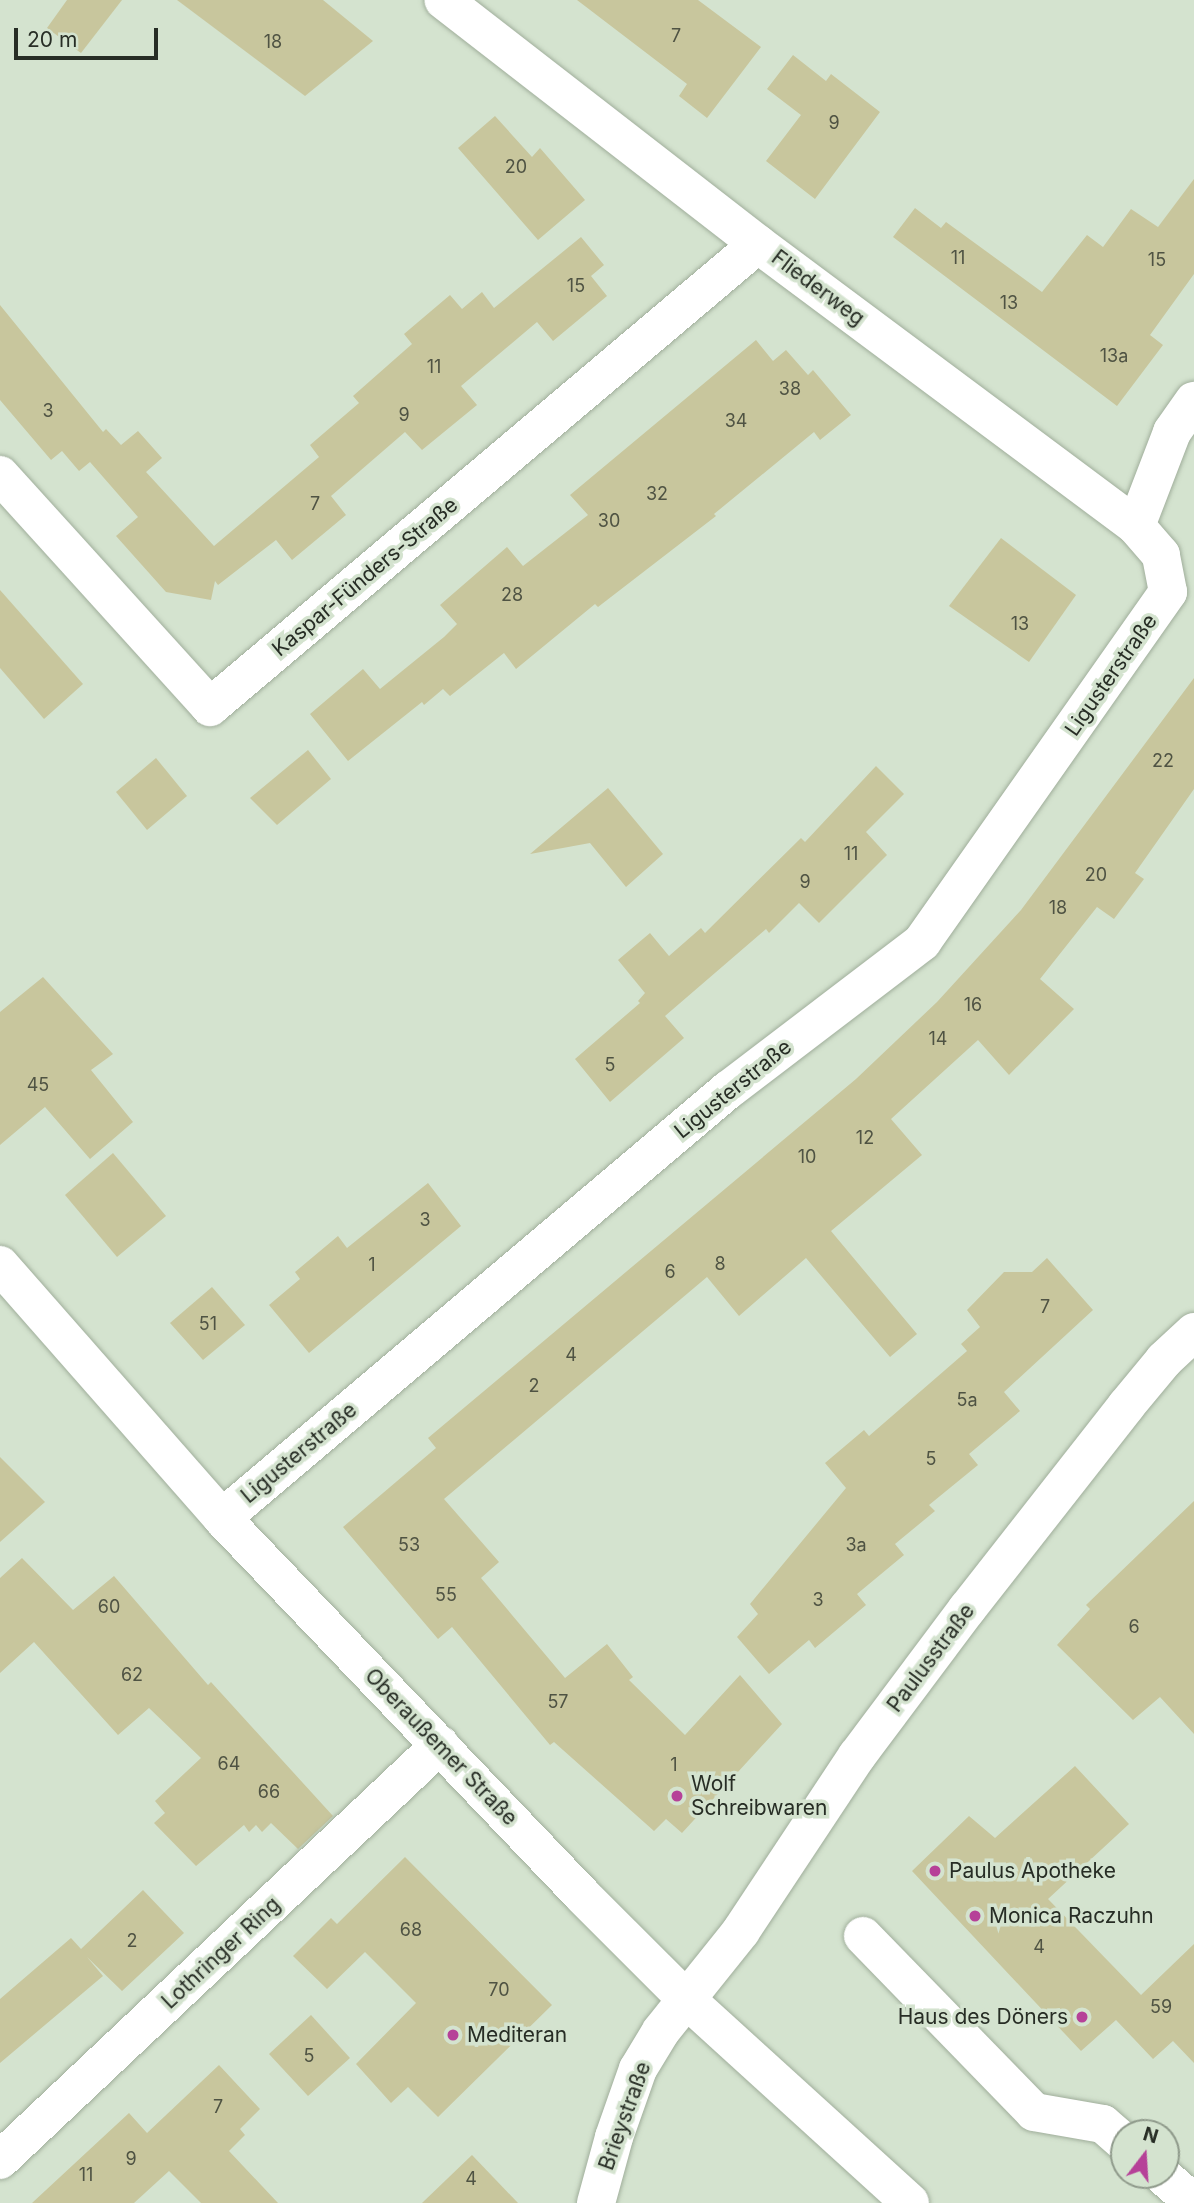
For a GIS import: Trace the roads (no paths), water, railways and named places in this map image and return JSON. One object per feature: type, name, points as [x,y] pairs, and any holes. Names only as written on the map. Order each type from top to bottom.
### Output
[{"type":"street","name":"Fliederweg","points":[[443,0],[758,244],[1136,526],[1161,555],[1168,592]]},
{"type":"street","name":"Kaspar-Fünders-Straße","points":[[0,475],[210,707],[758,244]]},
{"type":"street","points":[[1136,526],[1172,432],[1194,401]]},
{"type":"street","name":"Ligusterstraße","points":[[222,1518],[728,1090],[922,942],[1168,592]]},
{"type":"street","name":"Oberaußemer Straße","points":[[0,1265],[222,1518],[584,1897],[685,1998],[910,2203]]},
{"type":"street","name":"Paulusstraße","points":[[685,1998],[741,1931],[857,1756],[967,1609],[1126,1406],[1164,1360],[1194,1332]]},
{"type":"street","name":"Lothringer Ring","points":[[0,2160],[440,1745]]},
{"type":"street","points":[[863,1936],[1034,2112],[1102,2123],[1110,2130]]},
{"type":"street","name":"Brieystraße","points":[[596,2203],[614,2137],[638,2069],[685,1998]]},
{"type":"street","points":[[1178,2189],[1194,2203]]},
{"type":"place","name":"Wolf Schreibwaren","points":[[677,1796]]},
{"type":"place","name":"Paulus Apotheke","points":[[935,1871]]},
{"type":"place","name":"Monica Raczuhn","points":[[975,1916]]},
{"type":"place","name":"Haus des Döners","points":[[1082,2017]]},
{"type":"place","name":"Mediteran","points":[[453,2035]]}]
